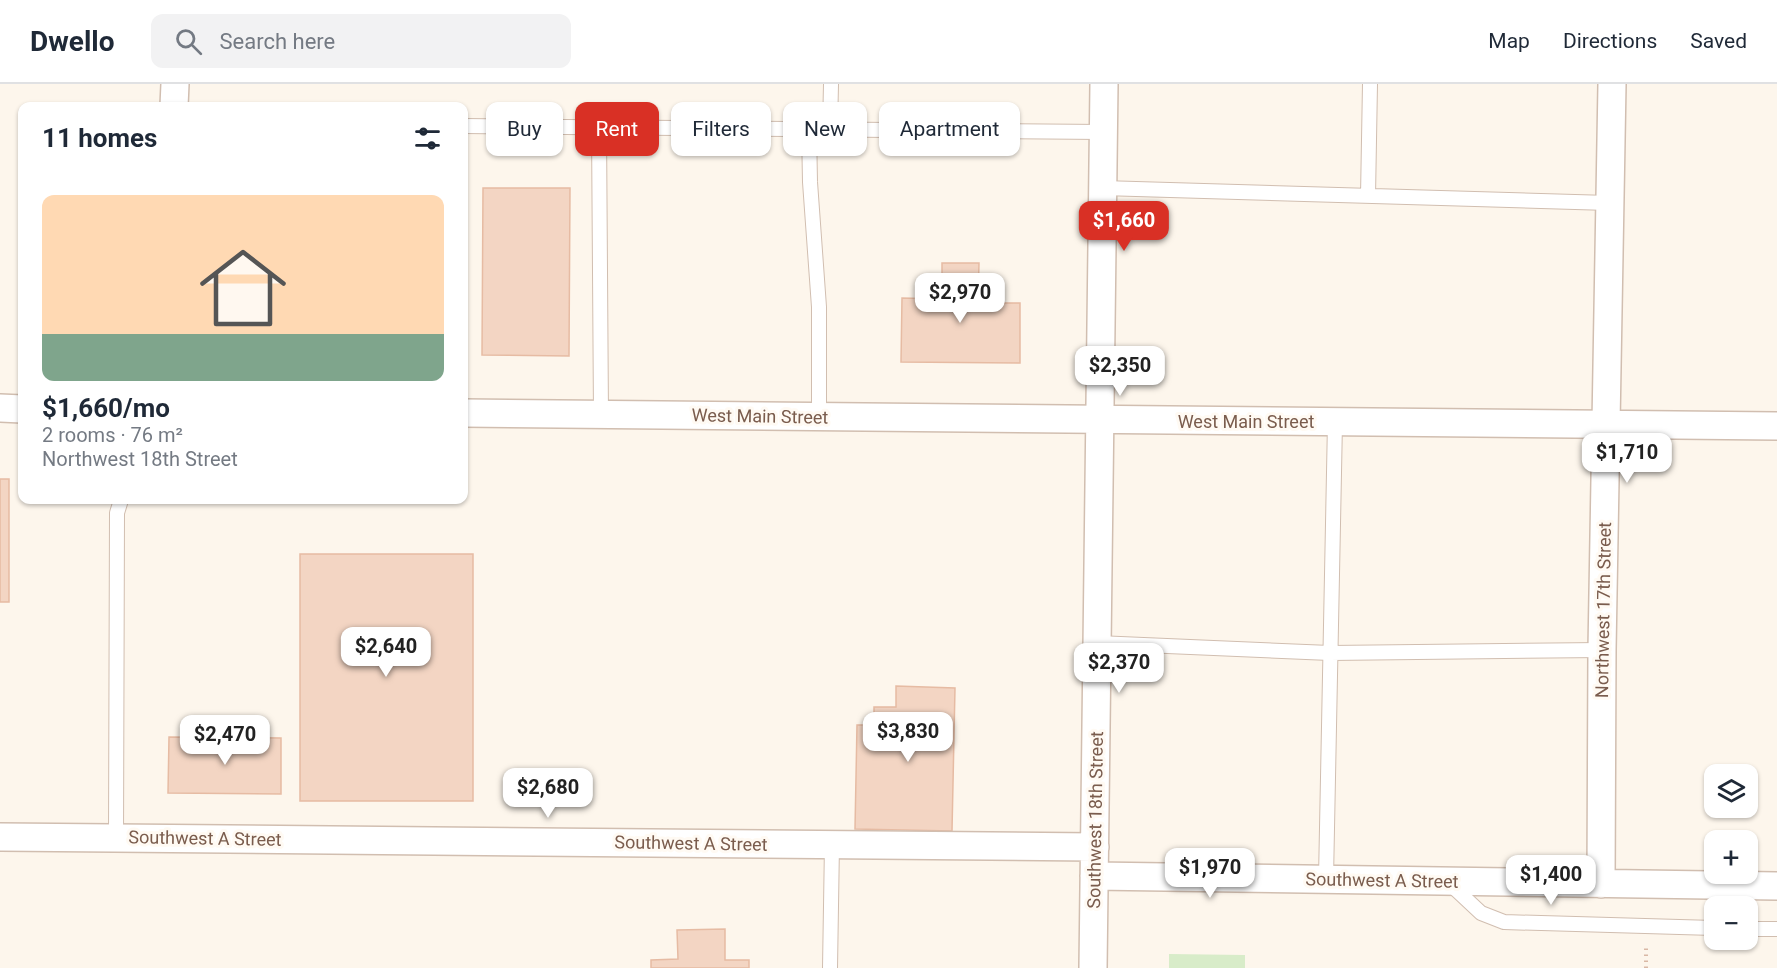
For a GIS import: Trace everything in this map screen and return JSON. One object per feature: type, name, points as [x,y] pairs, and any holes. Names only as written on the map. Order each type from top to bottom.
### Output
[{"type":"street","points":[[174,102],[175,84]]},
{"type":"street","name":"Southwest 18th Street","points":[[1093,968],[1104,84]]},
{"type":"street","name":"Northwest 17th Street","points":[[1601,884],[1605,425],[1612,84]]},
{"type":"street","points":[[0,408],[18,409]]},
{"type":"street","name":"West Main Street","points":[[468,413],[1777,426]]},
{"type":"street","name":"Southwest A Street","points":[[0,837],[1095,847]]},
{"type":"street","name":"Southwest A Street","points":[[1094,876],[1777,886]]},
{"type":"lane","points":[[831,84],[831,102]]},
{"type":"lane","points":[[1368,196],[1370,84]]},
{"type":"lane","points":[[468,126],[575,128]]},
{"type":"lane","points":[[659,128],[783,129]]},
{"type":"lane","points":[[867,130],[1103,132]]},
{"type":"lane","points":[[599,156],[601,414]]},
{"type":"lane","points":[[810,156],[819,307],[819,417]]},
{"type":"lane","points":[[1102,188],[1609,203]]},
{"type":"lane","points":[[1326,879],[1335,422]]},
{"type":"lane","points":[[116,838],[117,513],[120,504]]},
{"type":"lane","points":[[1097,643],[1330,653],[1602,650]]},
{"type":"lane","points":[[830,968],[832,844]]},
{"type":"lane","points":[[1448,881],[1481,913],[1504,922],[1704,928]]},
{"type":"lane","points":[[1758,929],[1777,930]]},
{"type":"green space","points":[[1169,954],[1245,955],[1245,968],[1169,968]]},
{"type":"building","points":[[483,188],[570,188],[569,356],[482,355]]},
{"type":"building","points":[[942,263],[979,263],[978,303],[1020,303],[1020,363],[901,362],[902,298],[942,299]]},
{"type":"building","points":[[0,479],[9,479],[9,602],[0,602]]},
{"type":"building","points":[[300,554],[473,554],[473,801],[300,801]]},
{"type":"building","points":[[896,686],[955,688],[952,831],[855,829],[857,725],[874,725],[874,707],[896,707]]},
{"type":"building","points":[[169,737],[281,738],[281,794],[168,793]]},
{"type":"building","points":[[725,929],[725,960],[749,960],[749,968],[651,968],[651,960],[678,959],[677,930]]}]
